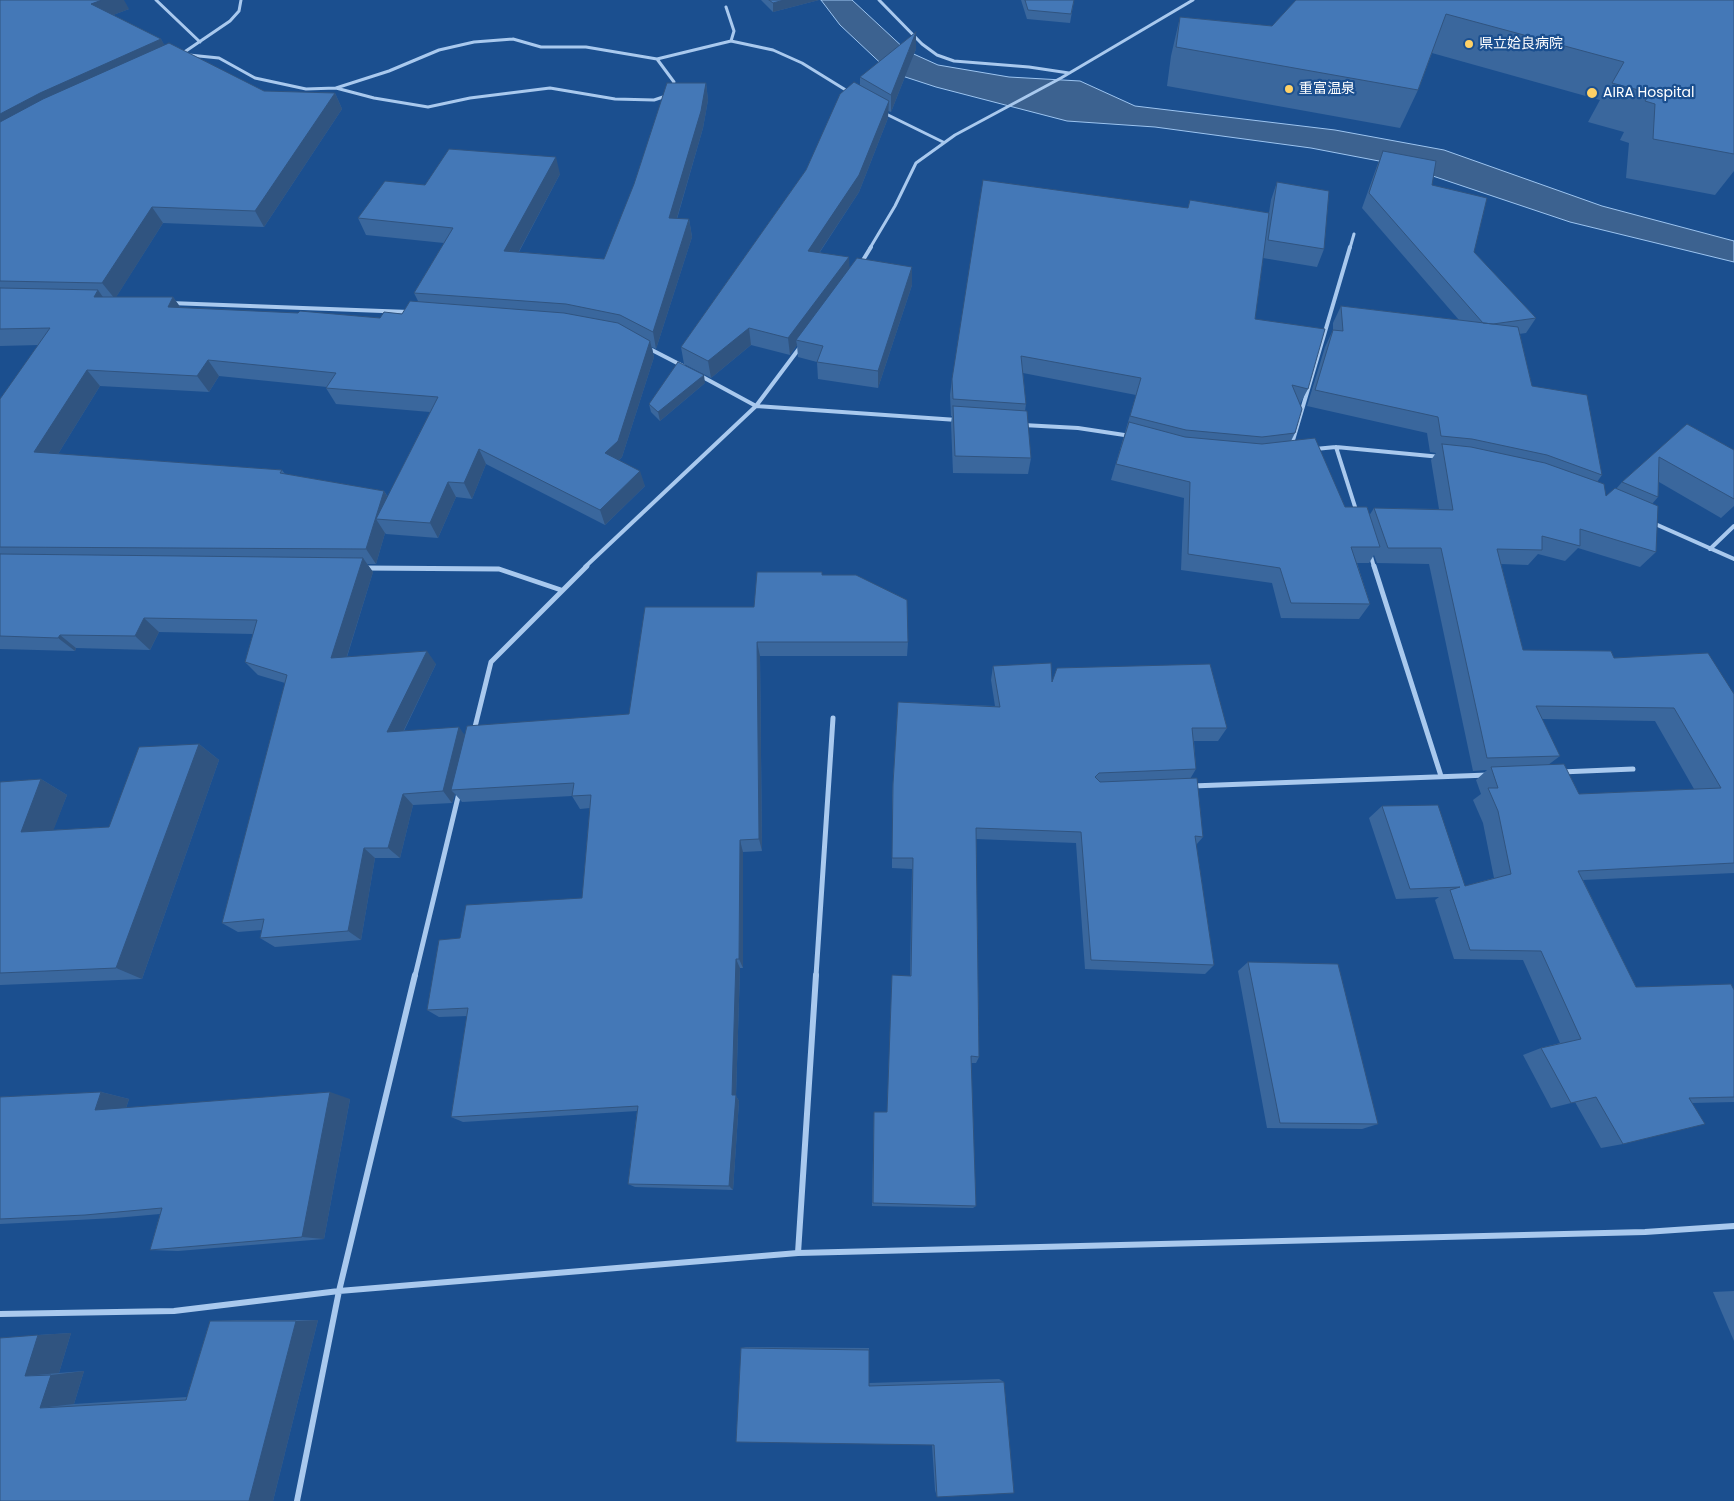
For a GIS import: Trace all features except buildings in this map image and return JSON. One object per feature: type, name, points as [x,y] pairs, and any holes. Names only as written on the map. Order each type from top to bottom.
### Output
[{"type":"street","points":[[156,0],[200,42]]},
{"type":"street","points":[[173,58],[230,21],[239,11],[241,0]]},
{"type":"street","points":[[879,0],[922,44],[937,55],[954,61],[1030,67],[1070,74]]},
{"type":"street","points":[[857,270],[895,206],[916,163],[943,142],[1070,74],[1193,0]]},
{"type":"street","points":[[726,7],[734,31],[731,41]]},
{"type":"street","points":[[181,54],[219,58],[254,78],[306,89],[336,88],[389,71],[439,50],[474,42],[513,39],[541,46],[586,47],[657,59],[731,41],[773,50],[802,63],[851,93]]},
{"type":"street","points":[[336,88],[374,98],[428,107],[470,98],[550,88],[615,99],[654,100],[669,95],[674,82],[657,59]]},
{"type":"street","points":[[875,108],[943,142]]},
{"type":"street","points":[[1299,451],[1290,452],[1354,234]]},
{"type":"street","points":[[165,303],[289,306],[410,312]]},
{"type":"street","points":[[472,740],[491,662],[561,590],[756,406],[807,338]]},
{"type":"street","points":[[640,344],[756,406],[961,420]]},
{"type":"street","points":[[1019,424],[1078,428],[1135,437]]},
{"type":"street","points":[[1308,450],[1336,447],[1451,458]]},
{"type":"street","points":[[1336,447],[1360,522]]},
{"type":"street","points":[[1649,521],[1734,560]]},
{"type":"street","points":[[1710,549],[1734,526]]},
{"type":"street","points":[[1369,551],[1440,776]]},
{"type":"street","points":[[360,568],[499,568],[561,590]]},
{"type":"street","points":[[798,1253],[833,718]]},
{"type":"street","points":[[1556,772],[1633,769]]},
{"type":"street","points":[[1183,786],[1498,774]]},
{"type":"street","points":[[297,1501],[339,1290],[460,788]]},
{"type":"street","points":[[0,1314],[174,1311],[339,1290],[798,1253],[1645,1232],[1734,1226]]},
{"type":"water","points":[[821,0],[852,0],[907,51],[938,65],[1009,77],[1080,81],[1135,106],[1335,130],[1444,150],[1602,206],[1734,241],[1734,262],[1570,222],[1400,165],[1311,148],[1155,127],[1067,121],[936,87],[890,72],[840,25]]},
{"type":"place","name":"県立姶良病院","points":[[1469,44]]},
{"type":"place","name":"重富温泉","points":[[1289,89]]},
{"type":"place","name":"AIRA Hospital","points":[[1592,93]]}]
